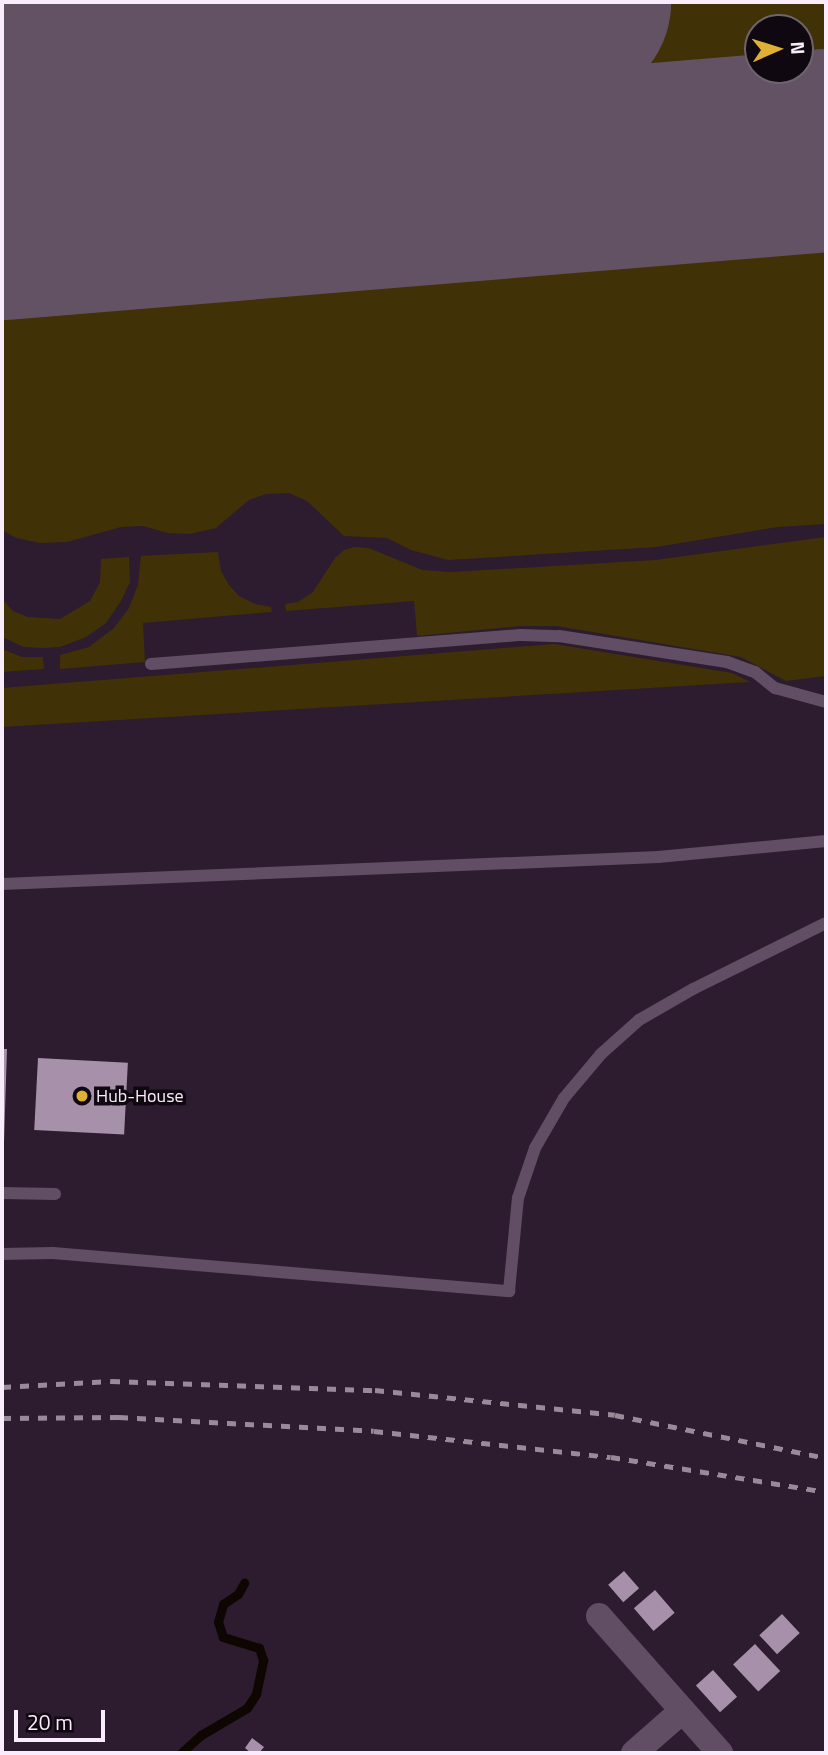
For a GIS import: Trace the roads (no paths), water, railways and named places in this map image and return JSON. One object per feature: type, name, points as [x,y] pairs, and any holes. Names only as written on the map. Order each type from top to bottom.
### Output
[{"type":"street","points":[[599,1616],[720,1753]]},
{"type":"street","points":[[634,1753],[681,1711]]},
{"type":"lane","points":[[151,664],[521,635],[559,636],[726,662],[755,672],[775,688],[826,702]]},
{"type":"lane","points":[[2,884],[658,857],[826,841]]},
{"type":"lane","points":[[2,1254],[53,1253],[509,1291],[518,1198],[536,1148],[565,1098],[601,1054],[639,1020],[693,989],[826,923]]},
{"type":"lane","points":[[2,1193],[55,1195]]},
{"type":"waterway","points":[[181,1753],[201,1735],[247,1708],[256,1694],[263,1660],[259,1648],[223,1637],[218,1622],[223,1604],[238,1594],[244,1583]]},
{"type":"railway","points":[[2,1387],[111,1381],[375,1390],[615,1415],[826,1458]]},
{"type":"railway","points":[[2,1418],[119,1417],[374,1431],[611,1457],[826,1492]]},
{"type":"place","name":"Hub-House","points":[[82,1096]]}]
